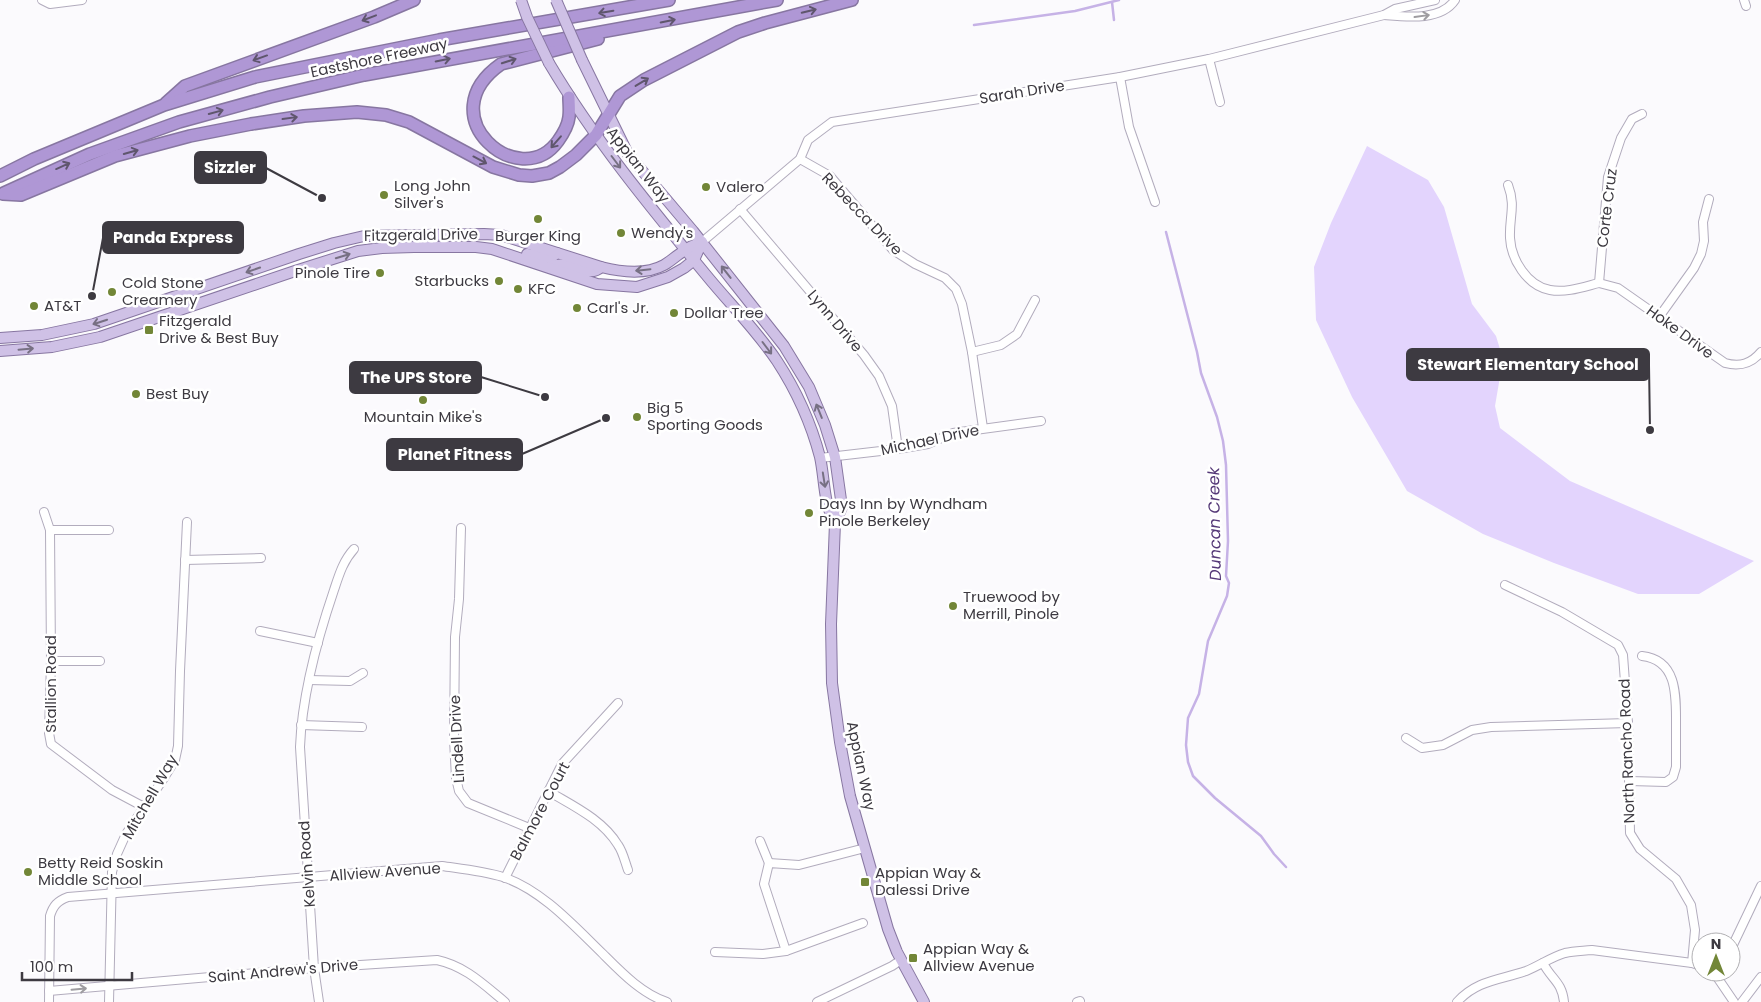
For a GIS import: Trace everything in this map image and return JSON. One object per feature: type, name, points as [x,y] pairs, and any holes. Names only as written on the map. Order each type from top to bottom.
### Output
[{"type":"highway","points":[[164,105],[185,86],[374,17],[414,0]]},
{"type":"highway","name":"Eastshore Freeway","points":[[0,176],[34,159],[164,105],[255,78],[439,40],[669,0]]},
{"type":"highway","name":"Eastshore Freeway","points":[[1,194],[90,154],[178,122],[260,100],[364,75],[777,0]]},
{"type":"highway","points":[[1,194],[21,195],[115,156],[190,136],[304,116],[357,112],[386,115],[409,122],[493,167],[508,173],[532,176],[549,173],[576,155],[596,135],[620,96],[644,80],[738,32],[765,22],[852,0]]},
{"type":"highway","points":[[569,97],[570,118],[564,132],[554,146],[543,154],[527,158],[509,156],[492,147],[478,129],[473,106],[475,93],[490,72],[501,64],[648,24]]},
{"type":"main road","name":"Appian Way","points":[[521,0],[549,63],[569,97],[637,189],[776,360],[803,408],[820,458],[828,511],[835,523]]},
{"type":"main road","name":"Appian Way","points":[[556,0],[582,60],[628,154],[702,242],[784,346],[809,387],[816,404],[834,457],[842,507],[835,523],[830,624],[832,683],[837,724],[848,784],[888,929],[901,960],[924,1002]]},
{"type":"main road","name":"Fitzgerald Drive","points":[[0,338],[42,335],[94,324],[299,254],[364,236],[501,235],[617,271],[650,270],[663,266],[686,249],[702,242]]},
{"type":"main road","points":[[694,260],[702,242]]},
{"type":"main road","name":"Fitzgerald Drive","points":[[0,351],[52,347],[100,337],[358,251],[382,248],[469,247],[492,249],[597,284],[637,287],[668,277],[694,260]]},
{"type":"main road","points":[[507,253],[518,251],[551,258],[557,253]]},
{"type":"main road","points":[[548,267],[562,264],[588,272],[597,271],[601,267]]},
{"type":"street","points":[[42,0],[50,4],[82,0]]},
{"type":"street","name":"Sarah Drive","points":[[702,242],[800,158],[808,140],[832,122],[1120,77],[1209,59],[1384,15],[1402,7],[1435,0]]},
{"type":"street","name":"Sarah Drive","points":[[1384,15],[1407,17],[1436,14],[1449,9],[1455,0]]},
{"type":"street","points":[[1209,59],[1220,102]]},
{"type":"street","points":[[1120,77],[1129,127],[1155,202]]},
{"type":"street","name":"Corte Cruz","points":[[1599,282],[1608,177],[1621,138],[1632,120],[1642,114]]},
{"type":"street","name":"Rebecca Drive","points":[[800,158],[830,176],[893,250],[915,264],[944,278],[956,289],[962,304],[972,352],[983,428]]},
{"type":"street","points":[[1508,185],[1512,196],[1510,239],[1513,256],[1522,273],[1533,282],[1549,290],[1575,290],[1599,282]]},
{"type":"street","points":[[1659,316],[1694,268],[1701,254],[1704,241],[1703,222],[1709,199]]},
{"type":"street","name":"Lynn Drive","points":[[740,209],[864,355],[879,376],[892,406],[898,449]]},
{"type":"street","name":"Hoke Drive","points":[[1599,282],[1618,288],[1724,363],[1749,363],[1761,352]]},
{"type":"street","points":[[972,352],[1001,345],[1017,334],[1035,300]]},
{"type":"street","name":"Michael Drive","points":[[820,458],[928,444],[953,433],[1040,421]]},
{"type":"street","name":"Stallion Road","points":[[44,512],[50,530],[51,661],[49,733],[51,744],[112,790],[144,807]]},
{"type":"street","name":"Mitchell Way","points":[[109,1002],[112,872],[117,854],[126,834],[175,760],[178,746],[187,522]]},
{"type":"street","name":"Lindell Drive","points":[[461,528],[459,599],[455,637],[454,740],[456,778],[459,791],[468,803],[529,828]]},
{"type":"street","points":[[50,530],[109,530]]},
{"type":"street","name":"Kelvin Road","points":[[319,1002],[314,968],[300,747],[301,725],[309,680],[325,616],[346,558],[354,549]]},
{"type":"street","points":[[185,560],[261,558]]},
{"type":"street","name":"North Rancho Road","points":[[1505,585],[1562,612],[1618,645],[1623,655],[1628,723],[1630,833],[1640,849],[1676,879],[1691,904],[1695,932]]},
{"type":"street","points":[[260,631],[318,644]]},
{"type":"street","points":[[1630,781],[1666,782],[1673,777],[1676,767],[1676,693],[1672,677],[1662,663],[1650,657],[1642,656]]},
{"type":"street","points":[[51,661],[100,661]]},
{"type":"street","points":[[309,680],[350,681],[363,673]]},
{"type":"street","name":"Balmore Court","points":[[505,878],[562,764],[618,703]]},
{"type":"street","points":[[1406,738],[1422,748],[1443,745],[1472,730],[1491,727],[1628,723]]},
{"type":"street","points":[[301,725],[362,727]]},
{"type":"street","points":[[548,791],[588,814],[610,834],[619,846],[628,870]]},
{"type":"street","points":[[760,841],[769,863],[764,884],[786,951]]},
{"type":"street","points":[[769,863],[799,865],[865,848]]},
{"type":"street","name":"Allview Avenue","points":[[49,991],[50,916],[52,908],[59,900],[68,897],[442,866],[477,870],[505,878],[534,893],[559,911],[622,974],[654,997],[665,1002]]},
{"type":"street","points":[[1739,932],[1761,886]]},
{"type":"street","points":[[715,952],[763,954],[786,951],[863,923]]},
{"type":"street","points":[[1457,1002],[1474,987],[1488,981],[1525,971],[1563,954],[1592,950],[1691,962]]},
{"type":"street","name":"Saint Andrew's Drive","points":[[49,991],[314,968],[437,960],[448,962],[473,975],[505,1002]]},
{"type":"street","points":[[817,1002],[901,960]]},
{"type":"street","points":[[1543,963],[1549,974],[1563,991],[1564,1002]]},
{"type":"street","points":[[1742,1002],[1761,977]]},
{"type":"street","points":[[1721,982],[1728,996],[1734,1002]]},
{"type":"street","points":[[49,991],[49,1002]]},
{"type":"shaded area","points":[[1367,146],[1428,180],[1444,207],[1472,304],[1496,336],[1503,359],[1495,406],[1500,428],[1570,481],[1754,561],[1699,594],[1638,594],[1483,534],[1407,491],[1352,397],[1316,320],[1314,267],[1331,223]]},
{"type":"waterway","name":"Duncan Creek","points":[[974,25],[1075,11],[1119,0]]},
{"type":"waterway","name":"Duncan Creek","points":[[1112,2],[1114,20]]},
{"type":"waterway","name":"Duncan Creek","points":[[1166,232],[1201,373],[1217,417],[1226,465],[1228,541],[1226,576],[1229,583],[1227,596],[1208,641],[1199,694],[1188,718],[1186,745],[1188,762],[1193,776],[1215,798],[1261,836],[1286,867]]},
{"type":"place","name":"Valero","points":[[706,187]]},
{"type":"place","name":"Long John Silver's","points":[[384,195]]},
{"type":"place","name":"Sizzler","points":[[322,198]]},
{"type":"place","name":"Burger King","points":[[538,219]]},
{"type":"place","name":"Wendy's","points":[[621,233]]},
{"type":"place","name":"Pinole Tire","points":[[380,273]]},
{"type":"place","name":"Starbucks","points":[[499,281]]},
{"type":"place","name":"KFC","points":[[518,289]]},
{"type":"place","name":"Cold Stone Creamery","points":[[112,292]]},
{"type":"place","name":"Panda Express","points":[[92,296]]},
{"type":"place","name":"AT&T","points":[[34,306]]},
{"type":"place","name":"Carl's Jr.","points":[[577,308]]},
{"type":"place","name":"Dollar Tree","points":[[674,313]]},
{"type":"place","name":"Fitzgerald Drive & Best Buy","points":[[149,330]]},
{"type":"place","name":"Best Buy","points":[[136,394]]},
{"type":"place","name":"The UPS Store","points":[[545,397]]},
{"type":"place","name":"Mountain Mike's","points":[[423,400]]},
{"type":"place","name":"Big 5 Sporting Goods","points":[[637,417]]},
{"type":"place","name":"Planet Fitness","points":[[606,418]]},
{"type":"place","name":"Stewart Elementary School","points":[[1650,430]]},
{"type":"place","name":"Days Inn by Wyndham Pinole Berkeley","points":[[809,513]]},
{"type":"place","name":"Truewood by Merrill, Pinole","points":[[953,606]]},
{"type":"place","name":"Betty Reid Soskin Middle School","points":[[28,872]]},
{"type":"place","name":"Appian Way & Dalessi Drive","points":[[865,882]]},
{"type":"place","name":"Appian Way & Allview Avenue","points":[[913,958]]}]
